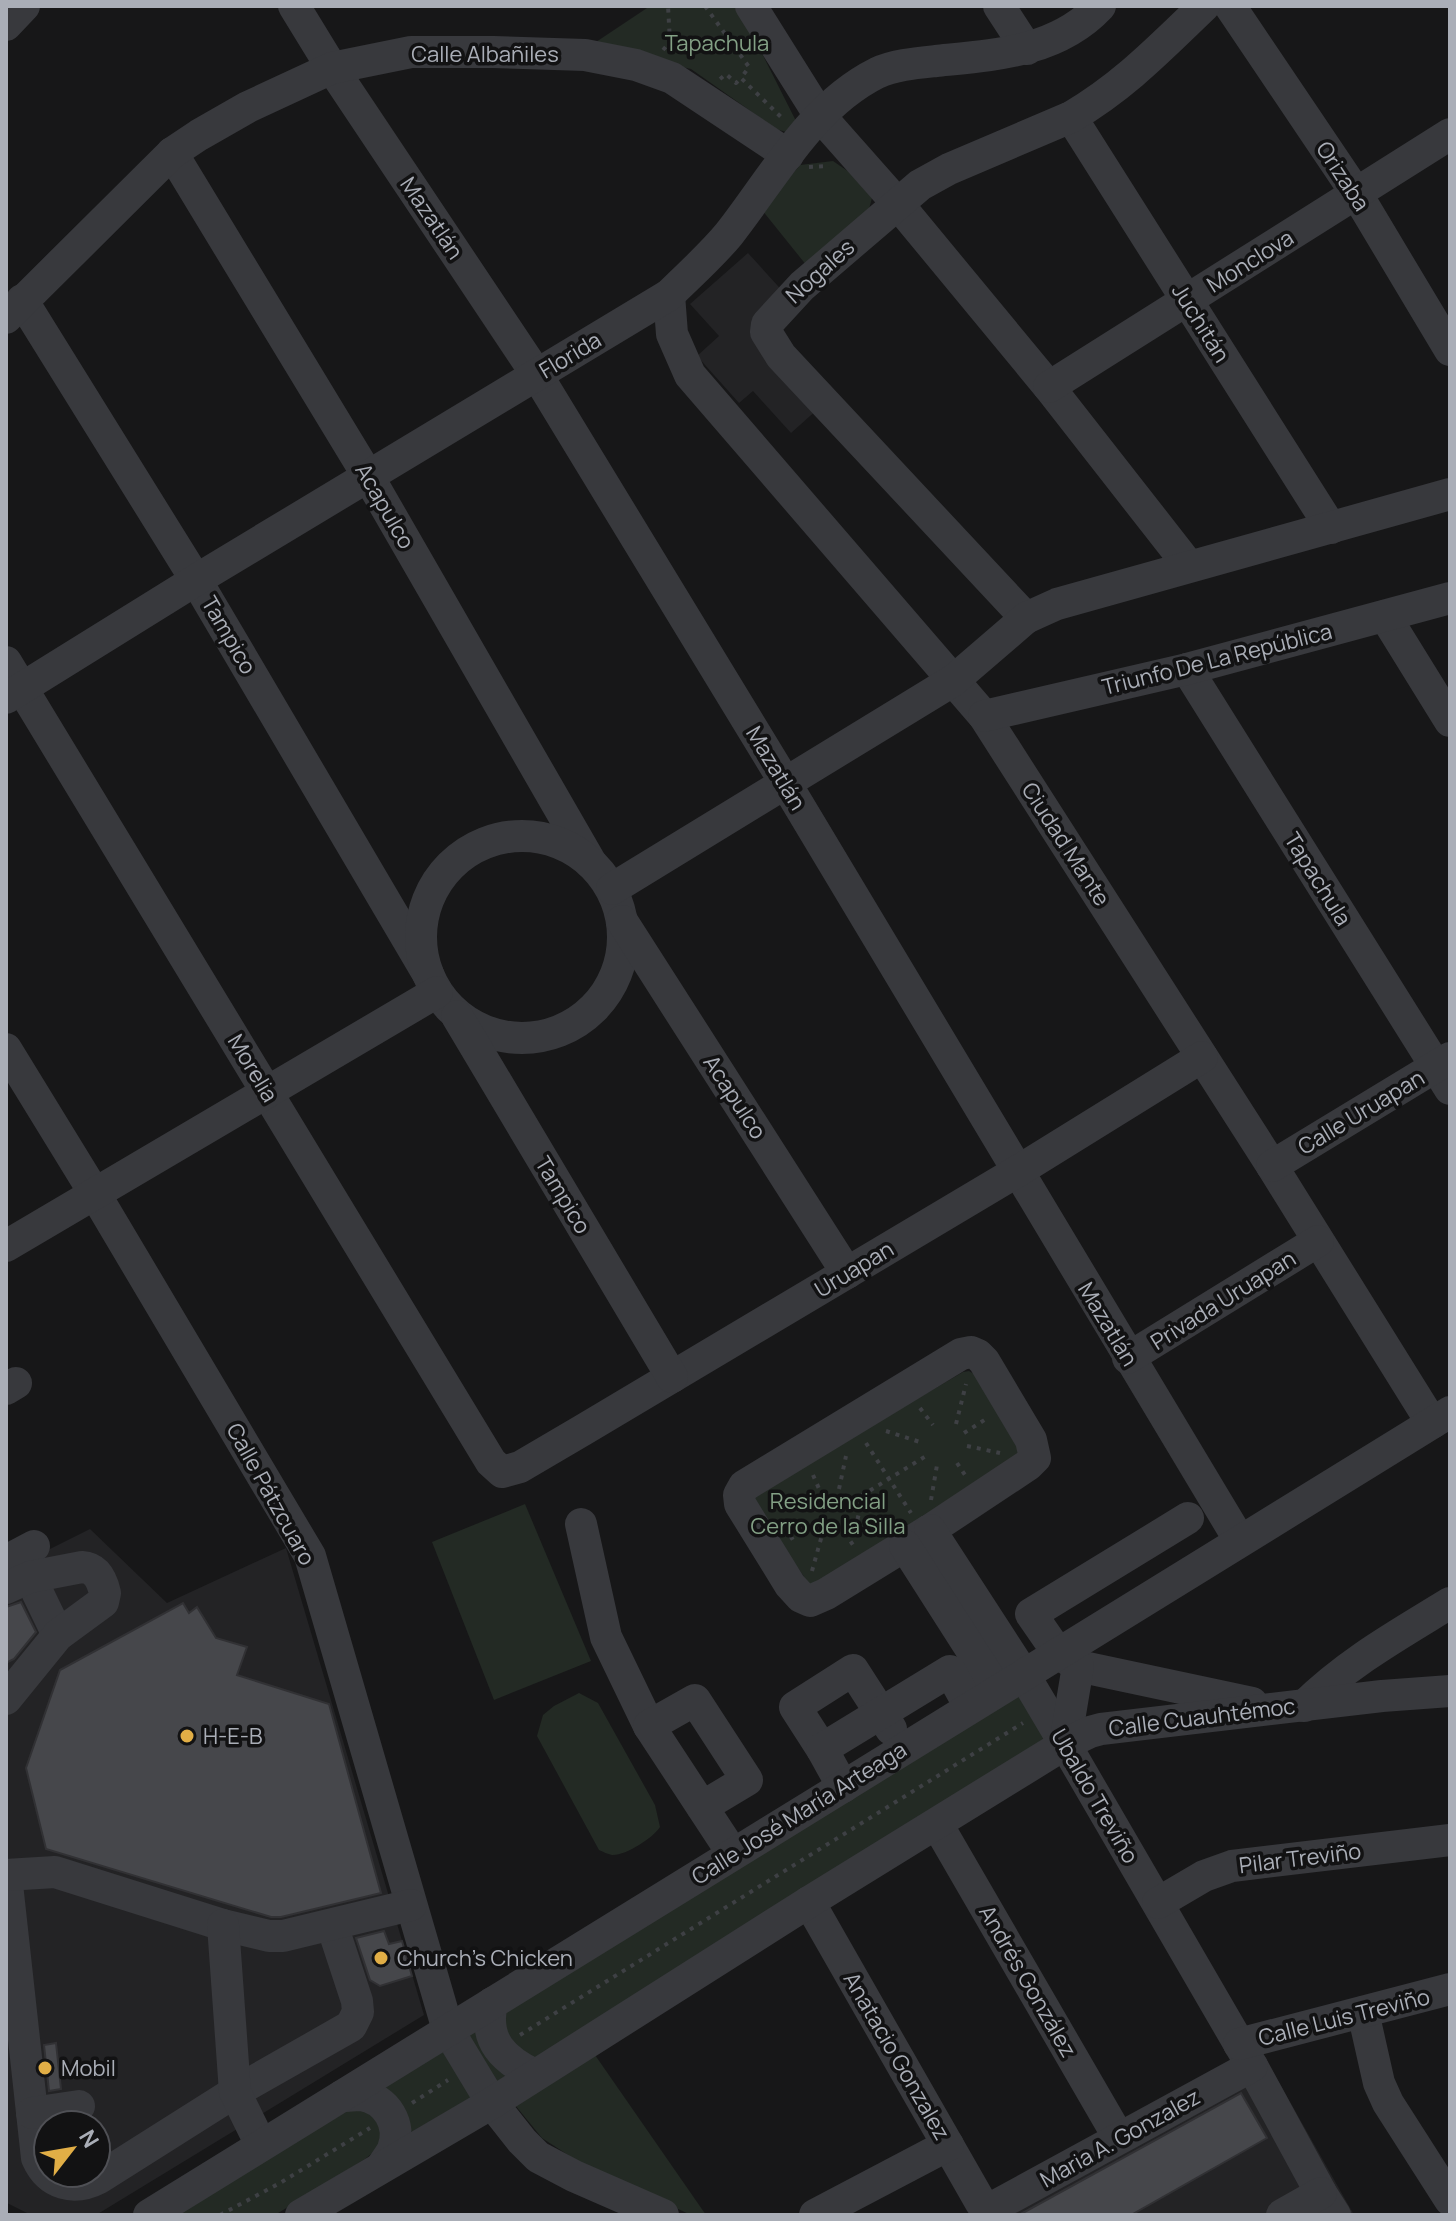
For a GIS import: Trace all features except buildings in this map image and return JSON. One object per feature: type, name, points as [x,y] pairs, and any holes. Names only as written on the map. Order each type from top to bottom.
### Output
[{"type":"street","points":[[6,25],[24,6]]},
{"type":"street","name":"Mazatlán","points":[[294,6],[537,375],[1240,1541]]},
{"type":"street","points":[[751,6],[803,144],[897,203],[1049,387],[1189,566]]},
{"type":"street","points":[[999,6],[1027,49]]},
{"type":"street","name":"Florida","points":[[11,683],[196,580],[669,295],[727,236],[846,91],[879,72],[912,64],[1027,49],[1073,29],[1100,6]]},
{"type":"street","name":"Nogales","points":[[1026,618],[781,356],[766,332],[767,324],[802,286],[920,185],[949,169],[1071,117],[1138,71],[1204,6]]},
{"type":"street","name":"Orizaba","points":[[1230,6],[1356,193],[1450,350]]},
{"type":"street","name":"Calle Albañiles","points":[[14,309],[172,153],[248,107],[332,68],[411,52],[542,52],[598,57],[636,65],[672,78],[753,130],[803,144]]},
{"type":"street","name":"Juchitán","points":[[1071,117],[1331,528]]},
{"type":"street","name":"Monclova","points":[[1049,387],[1450,134]]},
{"type":"street","name":"Acapulco","points":[[172,153],[368,476],[591,863]]},
{"type":"street","name":"Ciudad Mante","points":[[669,295],[672,334],[690,375],[984,716],[1318,1241],[1441,1417]]},
{"type":"street","name":"Tampico","points":[[14,309],[196,580],[672,1377]]},
{"type":"street","points":[[612,889],[954,680],[1026,618],[1057,604],[1450,494]]},
{"type":"street","name":"Triunfo De La República","points":[[984,716],[1187,669],[1450,598]]},
{"type":"street","points":[[1385,616],[1450,721]]},
{"type":"street","name":"Tapachula","points":[[1187,669],[1445,1071]]},
{"type":"street","name":"Morelia","points":[[11,683],[267,1091],[491,1462],[502,1472]]},
{"type":"street","points":[[516,835],[543,838],[569,847],[591,863],[612,889],[622,921],[623,952],[614,982],[596,1007],[572,1026],[543,1037],[512,1038],[482,1030],[440,993],[421,947],[422,920],[430,894],[445,871],[465,853],[489,840],[516,835]]},
{"type":"street","name":"Acapulco","points":[[622,921],[847,1273]]},
{"type":"street","points":[[6,1246],[267,1091],[440,993]]},
{"type":"street","name":"Calle Pátzcuaro","points":[[6,1049],[310,1556],[448,2030],[492,2103],[538,2157],[663,2215]]},
{"type":"street","name":"Uruapan","points":[[502,1472],[520,1467],[672,1377],[1018,1171],[1202,1057]]},
{"type":"street","name":"Calle Uruapan","points":[[1272,1166],[1445,1071]]},
{"type":"street","name":"Privada Uruapan","points":[[1128,1358],[1318,1241]]},
{"type":"street","points":[[971,1352],[984,1361],[1031,1440],[1035,1458],[920,1536],[826,1594],[810,1601],[804,1599],[790,1585],[740,1504],[739,1495],[744,1486],[961,1354],[971,1352]]},
{"type":"street","name":"Calle José María Arteaga","points":[[149,2215],[1010,1682],[1068,1660],[1139,1602],[1441,1417]]},
{"type":"street","points":[[1188,1518],[1031,1614],[1068,1660],[1292,1707],[1352,1664],[1450,1603]]},
{"type":"street","points":[[581,1524],[606,1637],[649,1726],[733,1854]]},
{"type":"street","name":"Ubaldo Treviño","points":[[920,1536],[1010,1682],[1045,1710],[1328,2204]]},
{"type":"street","points":[[1113,1564],[1139,1602]]},
{"type":"street","points":[[19,1568],[58,1635]]},
{"type":"street","points":[[6,1699],[58,1635],[103,1602],[105,1597],[97,1573],[88,1568],[19,1568]]},
{"type":"street","points":[[1065,1744],[1068,1660]]},
{"type":"street","points":[[843,1787],[795,1707],[853,1670],[904,1748]]},
{"type":"street","points":[[822,1749],[950,1671],[970,1707]]},
{"type":"street","name":"Calle Cuauhtémoc","points":[[809,1902],[1065,1744],[1090,1732],[1450,1691]]},
{"type":"street","points":[[649,1726],[695,1700],[747,1780],[702,1807]]},
{"type":"street","name":"Andrés González","points":[[937,1824],[1119,2138]]},
{"type":"street","name":"Pilar Treviño","points":[[1158,1903],[1204,1876],[1232,1866],[1450,1840]]},
{"type":"street","points":[[32,2113],[6,1875],[55,1872],[223,1925],[269,1936],[283,1936],[411,1905]]},
{"type":"street","points":[[301,2215],[492,2103],[809,1902]]},
{"type":"street","name":"Anatacio Gonzalez","points":[[809,1902],[981,2203],[988,2208]]},
{"type":"street","points":[[223,1925],[235,2092],[261,2145]]},
{"type":"street","points":[[112,2168],[235,2092],[346,2030],[356,2019],[357,2001],[332,1925]]},
{"type":"street","name":"Calle Luis Treviño","points":[[1245,2055],[1363,2012],[1450,1989]]},
{"type":"street","points":[[492,2003],[492,2033],[499,2049],[515,2065],[535,2075]]},
{"type":"street","points":[[1363,2012],[1383,2093],[1450,2200]]},
{"type":"street","name":"Maria A. Gonzalez","points":[[988,2208],[1119,2138],[1245,2055]]},
{"type":"street","points":[[342,2096],[361,2095],[373,2099],[392,2115],[396,2131],[393,2148],[383,2165]]},
{"type":"street","points":[[59,2109],[79,2106]]},
{"type":"street","points":[[815,2215],[948,2145]]},
{"type":"street","points":[[1282,2215],[1328,2204]]},
{"type":"path","points":[[662,51],[670,42],[668,6]]},
{"type":"path","points":[[705,6],[749,67],[736,83],[726,74],[714,85]]},
{"type":"path","points":[[741,78],[803,144],[832,165]]},
{"type":"path","points":[[956,1424],[971,1352]]},
{"type":"path","points":[[853,1420],[920,1536]]},
{"type":"path","points":[[853,1501],[926,1456]]},
{"type":"path","points":[[804,1599],[822,1535]]},
{"type":"path","points":[[499,2049],[1045,1710]]},
{"type":"path","points":[[220,2215],[280,2183],[470,2066]]},
{"type":"shaded area","points":[[748,253],[788,297],[750,332],[819,408],[791,433],[753,391],[739,403],[697,356],[719,336],[690,304]]},
{"type":"shaded area","points":[[90,1529],[167,1603],[286,1548],[424,2015],[96,2215],[31,2215],[7,2203],[6,1571]]},
{"type":"shaded area","points":[[1264,2056],[1354,2215],[981,2215]]},
{"type":"green space","name":"Tapachula","points":[[650,6],[738,6],[802,137],[776,129],[691,69],[590,46]]},
{"type":"green space","points":[[833,161],[849,172],[872,198],[869,209],[807,266],[762,210],[800,165]]},
{"type":"green space","name":"Residencial Cerro de la Silla","points":[[969,1371],[974,1374],[1021,1452],[1021,1457],[811,1587],[755,1505],[755,1496]]},
{"type":"green space","points":[[525,1504],[591,1661],[494,1700],[432,1542]]},
{"type":"green space","points":[[1017,1686],[1049,1741],[554,2049],[412,2132],[381,2082]]},
{"type":"green space","points":[[579,1693],[598,1703],[655,1805],[660,1827],[638,1846],[618,1855],[599,1850],[537,1736],[543,1715]]},
{"type":"green space","points":[[595,2055],[706,2215],[691,2215],[585,2166],[542,2138],[515,2105]]},
{"type":"green space","points":[[358,2105],[383,2124],[379,2148],[275,2215],[169,2215]]},
{"type":"place","name":"H-E-B","points":[[187,1736]]},
{"type":"place","name":"Church's Chicken","points":[[381,1958]]},
{"type":"place","name":"Mobil","points":[[45,2068]]}]
